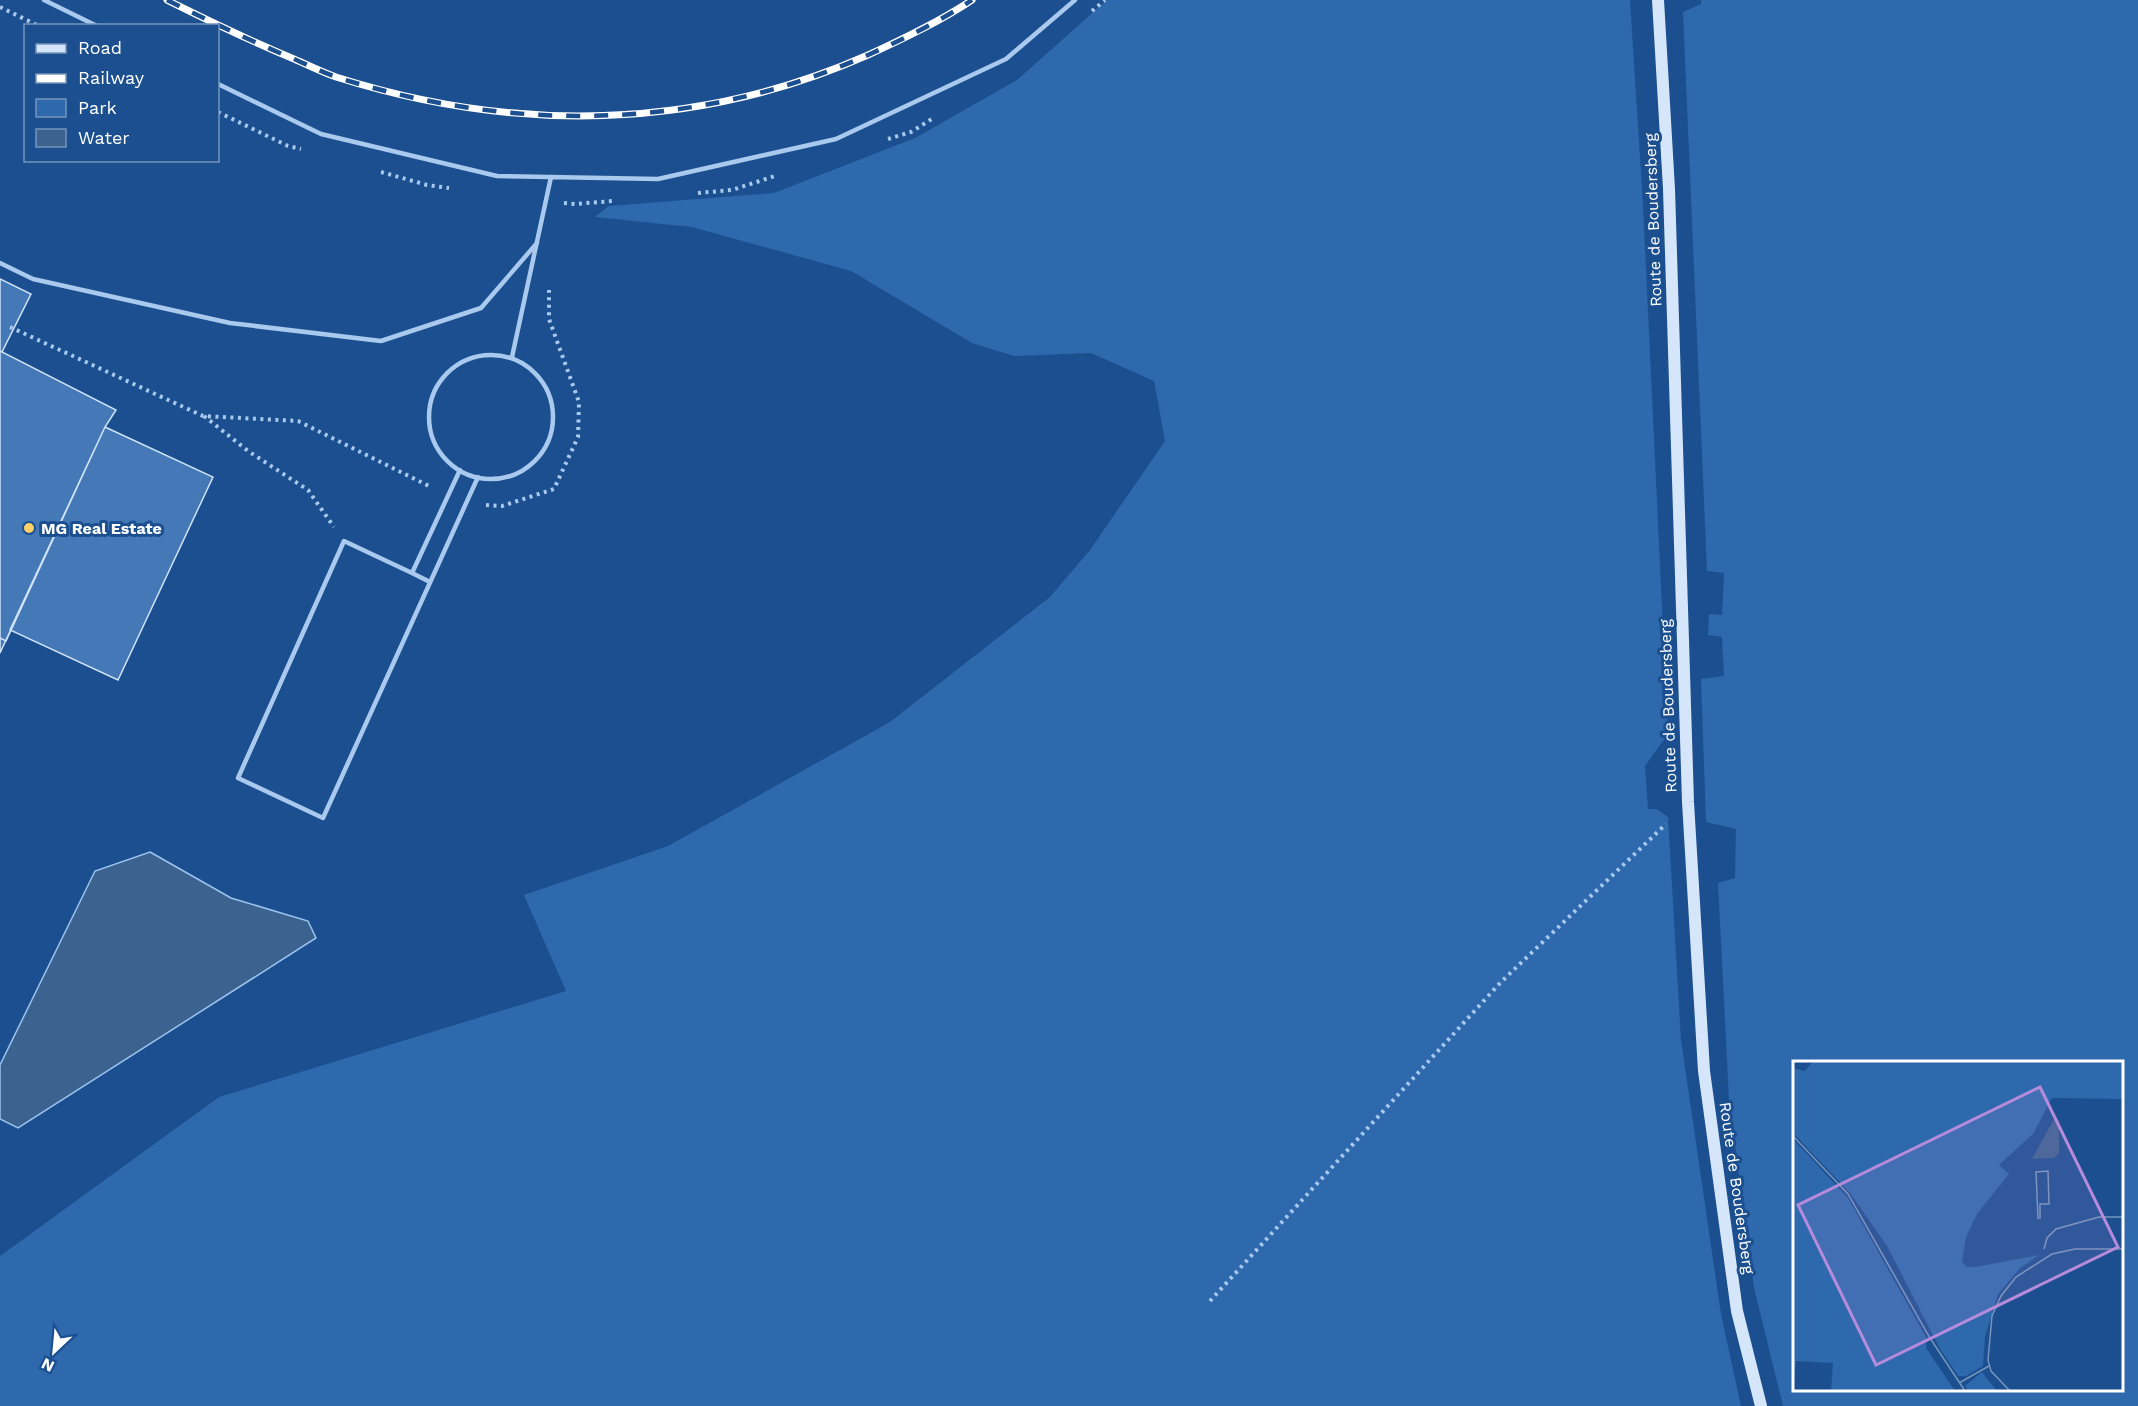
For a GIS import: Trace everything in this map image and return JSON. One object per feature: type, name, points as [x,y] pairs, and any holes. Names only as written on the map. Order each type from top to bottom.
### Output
[{"type":"main road","name":"Route de Boudersberg","points":[[1658,0],[1669,189],[1688,802],[1704,1071],[1737,1311],[1761,1406]]},
{"type":"lane","points":[[44,0],[93,24]]},
{"type":"lane","points":[[219,84],[321,134],[496,176],[657,178],[836,139],[1006,58],[1075,0]]},
{"type":"lane","points":[[512,357],[551,177]]},
{"type":"lane","points":[[0,263],[33,279],[230,323],[381,341],[481,308],[537,243]]},
{"type":"lane","points":[[490,354],[512,357],[531,368],[545,384],[553,404],[553,426],[547,446],[533,464],[507,477],[497,479],[478,477],[460,470],[444,458],[434,441],[429,422],[430,402],[438,384],[451,369],[469,358],[490,354]]},
{"type":"lane","points":[[412,573],[460,470]]},
{"type":"lane","points":[[430,582],[344,541],[238,778],[323,818],[478,477]]},
{"type":"path","points":[[1088,15],[1105,0]]},
{"type":"path","points":[[0,7],[35,24]]},
{"type":"path","points":[[219,112],[288,146],[310,152]]},
{"type":"path","points":[[877,143],[911,132],[942,114]]},
{"type":"path","points":[[374,170],[427,185],[460,189]]},
{"type":"path","points":[[688,194],[732,190],[777,175]]},
{"type":"path","points":[[566,177],[560,203],[620,200]]},
{"type":"path","points":[[466,503],[502,506],[554,489],[579,437],[579,402],[549,319],[549,283]]},
{"type":"path","points":[[10,327],[203,416],[248,451],[308,490],[344,541]]},
{"type":"path","points":[[203,416],[298,421],[448,496]]},
{"type":"path","points":[[1210,1301],[1500,983],[1688,802]]},
{"type":"green space","points":[[1107,0],[1630,0],[1643,205],[1668,734],[1645,766],[1648,809],[1657,809],[1668,817],[1681,1040],[1721,1314],[1741,1406],[0,1406],[0,1256],[219,1097],[566,991],[524,895],[668,846],[890,722],[1050,597],[1090,550],[1165,441],[1154,381],[1091,353],[1014,356],[972,343],[851,271],[692,227],[595,217],[609,206],[774,193],[915,138],[1017,80]]},
{"type":"green space","points":[[1701,0],[2138,0],[2138,1406],[1783,1406],[1754,1288],[1729,1100],[1718,883],[1735,878],[1736,829],[1706,822],[1701,679],[1724,676],[1722,637],[1708,635],[1709,614],[1722,615],[1724,573],[1707,571],[1683,12],[1701,4]]},
{"type":"water","points":[[150,852],[231,898],[308,921],[316,938],[18,1128],[0,1119],[0,1065],[95,871]]},
{"type":"building","points":[[0,279],[31,294],[2,352],[0,351]]},
{"type":"building","name":"MG Real Estate","points":[[0,351],[116,410],[105,427],[0,653]]},
{"type":"building","name":"MG Real Estate","points":[[0,351],[116,410],[105,427],[6,641],[0,638]]},
{"type":"building","points":[[105,427],[213,477],[118,680],[10,630]]},
{"type":"railway","points":[[167,0],[217,24]]},
{"type":"railway","points":[[219,25],[336,77],[403,95],[470,108],[537,115],[604,115],[671,110],[737,98],[803,80],[894,43],[972,0]]},
{"type":"place","name":"MG Real Estate","points":[[29,528]]}]
